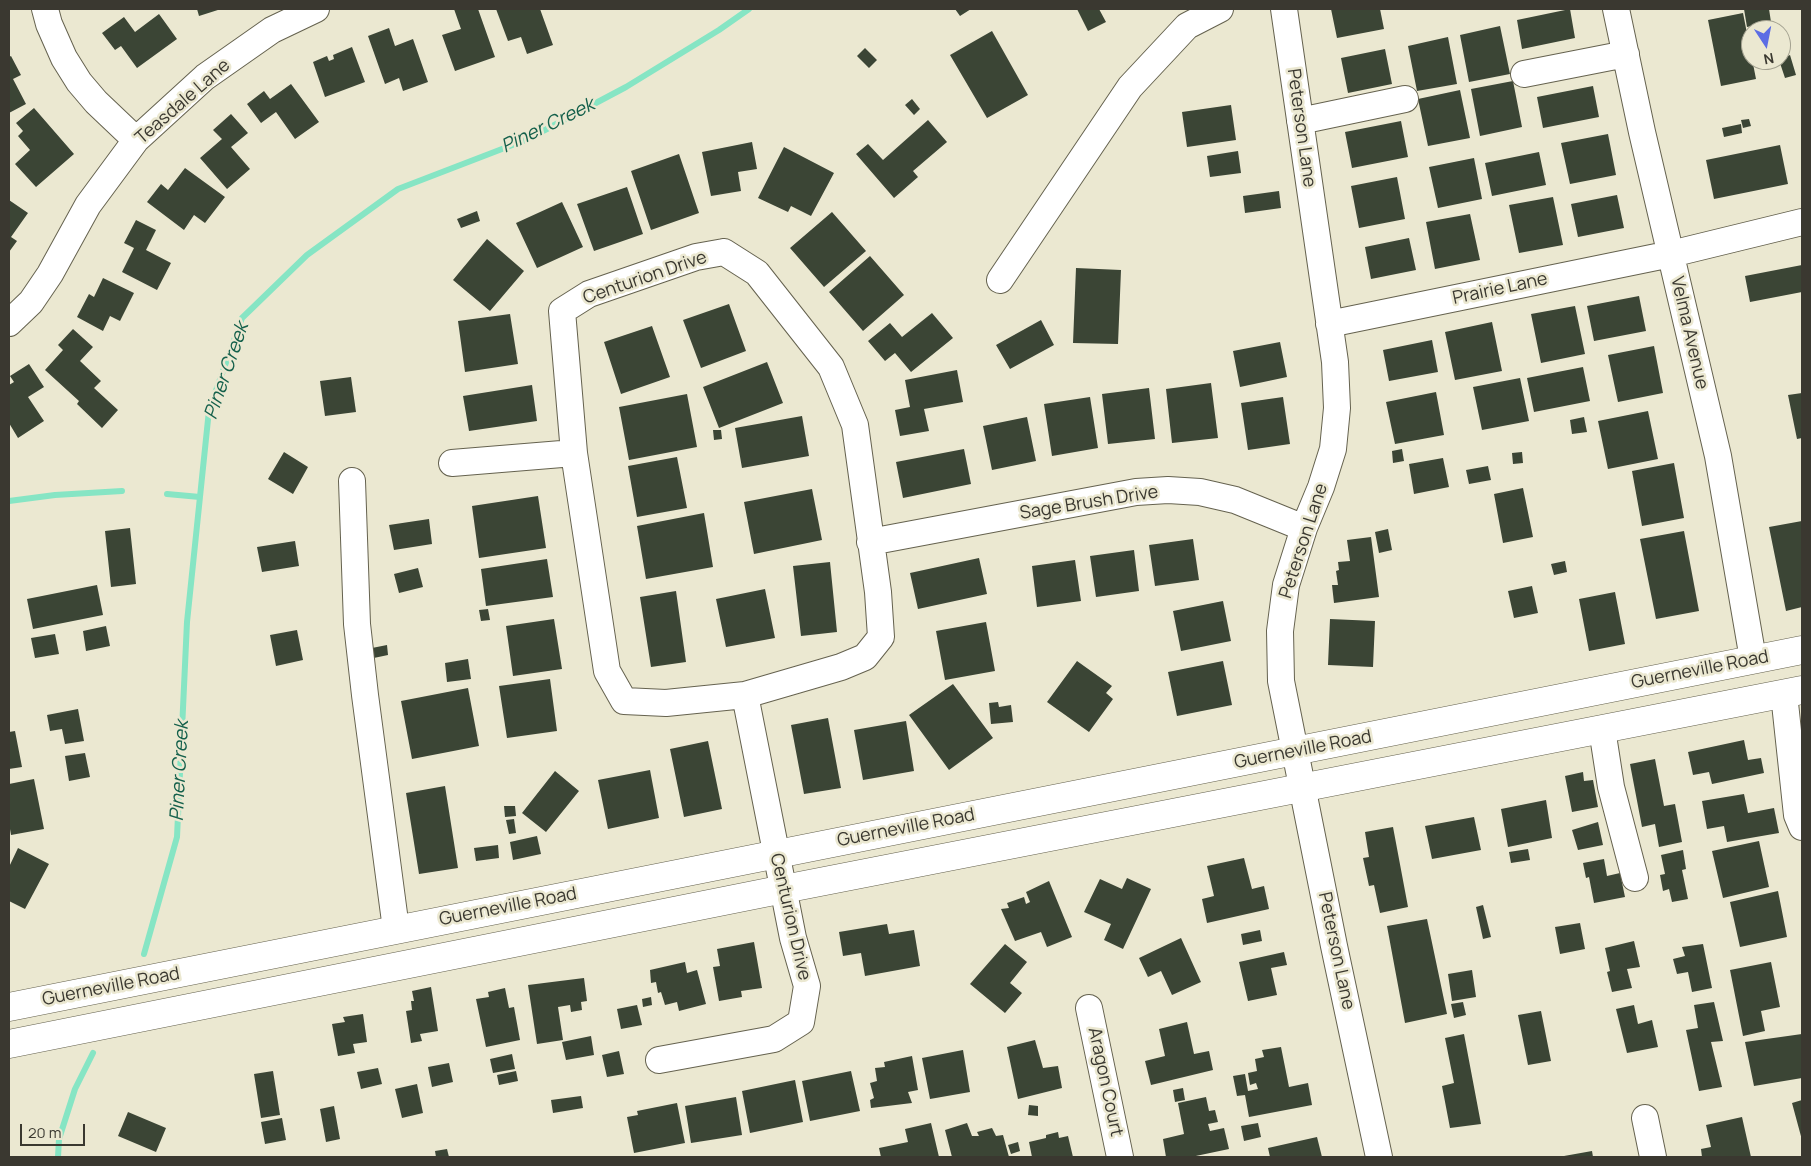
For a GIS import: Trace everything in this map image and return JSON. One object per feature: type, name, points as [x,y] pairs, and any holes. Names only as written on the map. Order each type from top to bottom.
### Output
[{"type":"main road","name":"Guerneville Road","points":[[9,1007],[1802,650]]},
{"type":"main road","name":"Guerneville Road","points":[[9,1044],[1303,787],[1793,692]]},
{"type":"street","points":[[45,9],[49,24],[64,58],[79,82],[96,102],[136,140]]},
{"type":"street","name":"Teasdale Lane","points":[[9,323],[31,302],[50,274],[88,205],[136,140],[205,77],[272,30],[316,9]]},
{"type":"street","points":[[1000,280],[1130,87],[1187,26],[1220,9]]},
{"type":"street","name":"Peterson Lane","points":[[1284,9],[1335,362],[1337,408],[1333,449],[1321,487],[1304,528],[1286,585],[1280,631],[1281,681],[1334,946],[1379,1157]]},
{"type":"street","name":"Velma Avenue","points":[[1616,9],[1718,456],[1753,659]]},
{"type":"street","points":[[1524,74],[1626,54]]},
{"type":"street","points":[[1300,121],[1405,99]]},
{"type":"street","name":"Prairie Lane","points":[[1329,324],[1671,254],[1802,222]]},
{"type":"street","name":"Centurion Drive","points":[[724,252],[757,273],[831,367],[855,425],[870,542],[878,592],[881,637],[865,657],[841,667],[745,695],[666,703],[624,701],[607,671],[574,453],[562,311],[590,294],[696,257],[724,252]]},
{"type":"street","points":[[452,463],[574,453]]},
{"type":"street","points":[[352,481],[358,633],[396,930]]},
{"type":"street","name":"Sage Brush Drive","points":[[870,542],[1136,492],[1168,490],[1200,492],[1234,500],[1304,528]]},
{"type":"street","points":[[1793,692],[1797,815],[1802,827]]},
{"type":"street","name":"Centurion Drive","points":[[659,1060],[774,1039],[801,1022],[807,986],[793,938],[745,695]]},
{"type":"street","points":[[1602,729],[1611,788],[1635,878]]},
{"type":"street","name":"Aragon Court","points":[[1089,1008],[1120,1157]]},
{"type":"street","points":[[1645,1118],[1653,1157]]},
{"type":"building","points":[[197,9],[221,9],[199,16]]},
{"type":"building","points":[[454,9],[478,9],[495,57],[455,71],[442,35],[461,29]]},
{"type":"building","points":[[496,9],[540,9],[553,45],[527,54],[521,37],[508,41]]},
{"type":"building","points":[[955,9],[971,9],[960,16]]},
{"type":"building","points":[[1077,9],[1099,9],[1106,22],[1088,31]]},
{"type":"building","points":[[1331,9],[1380,9],[1384,29],[1337,38]]},
{"type":"building","points":[[1570,9],[1575,38],[1522,49],[1517,20]]},
{"type":"building","points":[[1744,9],[1769,9],[1771,20],[1746,20]]},
{"type":"building","points":[[1743,13],[1744,20],[1741,20],[1741,70],[1754,70],[1756,79],[1721,86],[1708,20]]},
{"type":"building","points":[[159,14],[177,39],[137,68],[121,46],[115,50],[102,33],[124,17],[135,32]]},
{"type":"building","points":[[1500,26],[1510,74],[1469,82],[1460,35]]},
{"type":"building","points":[[389,28],[395,46],[413,39],[428,82],[403,91],[399,78],[385,84],[368,36]]},
{"type":"building","points":[[992,31],[1028,95],[987,118],[950,55]]},
{"type":"building","points":[[1448,37],[1457,84],[1417,91],[1408,46]]},
{"type":"building","points":[[352,47],[365,82],[325,97],[313,62],[327,56],[329,61],[334,59],[333,55]]},
{"type":"building","points":[[865,48],[877,60],[869,68],[857,56]]},
{"type":"building","points":[[1385,49],[1392,84],[1348,93],[1341,58]]},
{"type":"building","points":[[11,56],[21,75],[13,79],[26,104],[9,113],[9,57]]},
{"type":"building","points":[[1791,58],[1796,75],[1785,78],[1782,70],[1791,70]]},
{"type":"building","points":[[1513,81],[1522,127],[1480,136],[1471,89]]},
{"type":"building","points":[[291,84],[319,122],[295,139],[276,112],[261,123],[247,104],[264,91],[270,99]]},
{"type":"building","points":[[1593,86],[1599,117],[1543,128],[1537,97]]},
{"type":"building","points":[[1460,90],[1470,138],[1428,146],[1418,99]]},
{"type":"building","points":[[912,99],[920,109],[914,115],[905,105]]},
{"type":"building","points":[[1231,105],[1236,140],[1187,147],[1182,112]]},
{"type":"building","points":[[34,108],[74,154],[36,187],[15,164],[30,150],[18,136],[23,131],[16,123]]},
{"type":"building","points":[[231,114],[248,133],[231,147],[250,169],[227,189],[200,158],[222,139],[213,130]]},
{"type":"building","points":[[1749,119],[1751,126],[1743,128],[1741,120]]},
{"type":"building","points":[[928,120],[947,142],[913,171],[918,177],[894,198],[856,154],[868,144],[883,160]]},
{"type":"building","points":[[1401,121],[1408,157],[1352,168],[1345,132]]},
{"type":"building","points":[[1741,124],[1742,133],[1724,137],[1722,128]]},
{"type":"building","points":[[1608,134],[1616,175],[1570,184],[1561,143]]},
{"type":"building","points":[[752,142],[757,169],[738,172],[741,191],[711,196],[702,152]]},
{"type":"building","points":[[1780,145],[1788,184],[1714,199],[1706,160]]},
{"type":"building","points":[[784,147],[834,173],[811,216],[791,206],[788,212],[758,198]]},
{"type":"building","points":[[1238,151],[1241,173],[1210,177],[1207,156]]},
{"type":"building","points":[[1539,152],[1546,185],[1492,196],[1485,163]]},
{"type":"building","points":[[679,154],[699,213],[651,230],[631,171]]},
{"type":"building","points":[[1474,158],[1482,199],[1438,208],[1429,167]]},
{"type":"building","points":[[185,168],[225,197],[205,223],[194,215],[184,230],[147,202],[161,184],[168,190]]},
{"type":"building","points":[[1397,177],[1405,219],[1359,228],[1351,186]]},
{"type":"building","points":[[627,187],[643,234],[594,251],[577,204]]},
{"type":"building","points":[[1279,191],[1281,208],[1245,213],[1243,196]]},
{"type":"building","points":[[1617,195],[1624,228],[1578,237],[1571,204]]},
{"type":"building","points":[[1553,197],[1563,245],[1519,253],[1509,205]]},
{"type":"building","points":[[9,200],[28,213],[11,237],[17,241],[9,252]]},
{"type":"building","points":[[562,202],[583,247],[537,268],[516,223]]},
{"type":"building","points":[[477,211],[480,221],[461,228],[457,219]]},
{"type":"building","points":[[832,212],[866,251],[824,287],[790,248]]},
{"type":"building","points":[[1470,214],[1480,260],[1435,269],[1426,222]]},
{"type":"building","points":[[136,220],[156,230],[146,250],[171,263],[157,290],[122,272],[134,248],[124,243]]},
{"type":"building","points":[[1409,238],[1416,270],[1371,279],[1365,247]]},
{"type":"building","points":[[487,239],[524,271],[490,311],[453,280]]},
{"type":"building","points":[[870,256],[904,295],[863,331],[829,292]]},
{"type":"building","points":[[1802,265],[1802,292],[1750,302],[1745,276]]},
{"type":"building","points":[[1076,268],[1121,270],[1118,344],[1073,343]]},
{"type":"building","points":[[103,278],[134,293],[120,321],[110,316],[103,331],[77,317],[89,294],[94,297]]},
{"type":"building","points":[[1639,296],[1646,331],[1594,341],[1587,306]]},
{"type":"building","points":[[729,304],[746,351],[701,368],[683,320]]},
{"type":"building","points":[[1575,306],[1585,354],[1541,363],[1531,314]]},
{"type":"building","points":[[932,313],[953,338],[911,372],[895,353],[885,361],[868,341],[890,323],[902,337]]},
{"type":"building","points":[[510,314],[518,364],[465,372],[458,321]]},
{"type":"building","points":[[1041,320],[1054,345],[1010,369],[996,345]]},
{"type":"building","points":[[1492,322],[1502,371],[1455,380],[1445,332]]},
{"type":"building","points":[[652,326],[670,377],[621,394],[604,342]]},
{"type":"building","points":[[73,329],[93,347],[80,361],[101,381],[94,388],[118,410],[102,428],[77,404],[79,401],[45,370],[63,350],[58,345]]},
{"type":"building","points":[[1432,340],[1438,372],[1389,381],[1383,350]]},
{"type":"building","points":[[1280,342],[1287,377],[1240,387],[1233,351]]},
{"type":"building","points":[[1654,346],[1663,393],[1618,402],[1608,355]]},
{"type":"building","points":[[767,362],[783,403],[719,428],[703,387]]},
{"type":"building","points":[[29,364],[44,387],[28,397],[44,421],[18,438],[9,423],[9,385],[14,382],[10,376]]},
{"type":"building","points":[[1583,367],[1590,401],[1534,412],[1527,378]]},
{"type":"building","points":[[957,370],[963,402],[924,409],[929,431],[900,436],[895,410],[910,407],[905,380]]},
{"type":"building","points":[[351,377],[356,412],[325,416],[320,381]]},
{"type":"building","points":[[1520,378],[1529,421],[1482,430],[1473,387]]},
{"type":"building","points":[[1211,383],[1218,438],[1172,443],[1166,389]]},
{"type":"building","points":[[532,385],[537,421],[469,431],[463,396]]},
{"type":"building","points":[[1149,388],[1155,439],[1108,444],[1102,394]]},
{"type":"building","points":[[1436,392],[1444,435],[1395,444],[1386,402]]},
{"type":"building","points":[[1802,393],[1802,438],[1797,439],[1788,395]]},
{"type":"building","points":[[687,394],[697,447],[629,460],[619,407]]},
{"type":"building","points":[[1090,397],[1098,448],[1052,456],[1044,404]]},
{"type":"building","points":[[1283,397],[1290,444],[1248,450],[1241,403]]},
{"type":"building","points":[[1648,411],[1658,459],[1608,469],[1598,421]]},
{"type":"building","points":[[802,416],[809,456],[742,468],[735,428]]},
{"type":"building","points":[[1027,417],[1036,461],[992,470],[983,426]]},
{"type":"building","points":[[1584,417],[1587,432],[1572,434],[1570,420]]},
{"type":"building","points":[[713,430],[721,430],[722,439],[714,440]]},
{"type":"building","points":[[964,449],[971,484],[903,498],[896,462]]},
{"type":"building","points":[[1402,449],[1404,461],[1393,463],[1392,451]]},
{"type":"building","points":[[284,452],[308,467],[293,494],[268,479]]},
{"type":"building","points":[[1522,452],[1523,463],[1513,464],[1512,453]]},
{"type":"building","points":[[677,457],[687,508],[637,517],[628,466]]},
{"type":"building","points":[[1443,458],[1449,487],[1414,494],[1409,464]]},
{"type":"building","points":[[1674,463],[1684,518],[1642,526],[1632,471]]},
{"type":"building","points":[[1488,466],[1491,480],[1469,484],[1466,470]]},
{"type":"building","points":[[1523,488],[1533,537],[1503,543],[1494,494]]},
{"type":"building","points":[[812,489],[822,540],[754,554],[744,502]]},
{"type":"building","points":[[538,496],[546,548],[479,558],[472,506]]},
{"type":"building","points":[[704,513],[713,567],[646,579],[637,526]]},
{"type":"building","points":[[429,519],[432,544],[394,550],[389,525]]},
{"type":"building","points":[[1802,521],[1802,607],[1786,611],[1769,527]]},
{"type":"building","points":[[130,528],[136,584],[111,587],[105,531]]},
{"type":"building","points":[[1388,529],[1392,550],[1379,553],[1375,532]]},
{"type":"building","points":[[1684,531],[1699,611],[1656,619],[1640,539]]},
{"type":"building","points":[[1371,537],[1379,597],[1334,603],[1332,585],[1338,585],[1336,571],[1339,570],[1338,562],[1350,561],[1347,540]]},
{"type":"building","points":[[1193,539],[1199,580],[1155,586],[1149,545]]},
{"type":"building","points":[[295,541],[299,566],[262,572],[257,547]]},
{"type":"building","points":[[1134,550],[1139,591],[1096,597],[1090,556]]},
{"type":"building","points":[[979,558],[987,594],[918,609],[910,573]]},
{"type":"building","points":[[547,559],[553,597],[486,606],[481,569]]},
{"type":"building","points":[[1075,560],[1081,601],[1037,607],[1032,566]]},
{"type":"building","points":[[1565,561],[1567,572],[1554,575],[1551,564]]},
{"type":"building","points":[[830,562],[837,632],[801,636],[793,566]]},
{"type":"building","points":[[418,568],[423,587],[399,593],[394,574]]},
{"type":"building","points":[[97,585],[103,615],[33,629],[27,599]]},
{"type":"building","points":[[1532,586],[1538,613],[1514,618],[1508,591]]},
{"type":"building","points":[[765,589],[775,638],[726,647],[716,599]]},
{"type":"building","points":[[676,591],[686,662],[651,667],[640,597]]},
{"type":"building","points":[[1615,592],[1625,644],[1589,651],[1579,599]]},
{"type":"building","points":[[1223,601],[1231,641],[1181,651],[1173,611]]},
{"type":"building","points":[[488,609],[490,620],[481,621],[479,610]]},
{"type":"building","points":[[554,619],[562,669],[513,676],[506,626]]},
{"type":"building","points":[[1330,619],[1375,621],[1373,667],[1328,665]]},
{"type":"building","points":[[986,622],[995,671],[945,680],[936,631]]},
{"type":"building","points":[[106,626],[110,646],[86,651],[83,631]]},
{"type":"building","points":[[297,630],[303,660],[276,666],[270,635]]},
{"type":"building","points":[[55,634],[59,654],[35,658],[31,638]]},
{"type":"building","points":[[387,645],[388,655],[369,659],[367,649]]},
{"type":"building","points":[[468,659],[471,679],[447,682],[445,663]]},
{"type":"building","points":[[1077,661],[1112,686],[1106,693],[1113,699],[1089,732],[1047,702]]},
{"type":"building","points":[[1223,661],[1232,705],[1177,716],[1168,672]]},
{"type":"building","points":[[550,679],[557,731],[507,738],[499,686]]},
{"type":"building","points":[[953,684],[993,738],[949,770],[909,715]]},
{"type":"building","points":[[468,688],[479,746],[412,759],[401,701]]},
{"type":"building","points":[[998,702],[999,707],[1011,705],[1013,722],[991,724],[989,703]]},
{"type":"building","points":[[78,709],[84,741],[65,744],[62,729],[50,731],[47,715]]},
{"type":"building","points":[[828,718],[841,788],[804,794],[791,725]]},
{"type":"building","points":[[906,721],[914,771],[863,780],[854,730]]},
{"type":"building","points":[[15,731],[22,767],[9,769],[9,732]]},
{"type":"building","points":[[1744,740],[1748,760],[1761,758],[1764,773],[1712,784],[1709,772],[1693,775],[1688,752]]},
{"type":"building","points":[[708,741],[722,809],[684,817],[670,749]]},
{"type":"building","points":[[85,753],[90,777],[69,781],[65,756]]},
{"type":"building","points":[[1655,759],[1664,806],[1675,804],[1682,842],[1659,847],[1655,824],[1642,827],[1630,764]]},
{"type":"building","points":[[650,770],[659,818],[608,829],[598,780]]},
{"type":"building","points":[[555,771],[579,791],[546,832],[522,813]]},
{"type":"building","points":[[1583,772],[1584,781],[1593,780],[1598,807],[1572,812],[1565,776]]},
{"type":"building","points":[[34,779],[44,829],[11,835],[9,823],[9,784]]},
{"type":"building","points":[[445,786],[458,868],[419,874],[406,793]]},
{"type":"building","points":[[1744,794],[1748,813],[1774,808],[1779,833],[1727,842],[1724,826],[1707,829],[1702,801]]},
{"type":"building","points":[[1546,800],[1552,838],[1508,847],[1501,809]]},
{"type":"building","points":[[504,806],[515,806],[516,816],[505,817]]},
{"type":"building","points":[[1474,817],[1481,850],[1432,859],[1425,826]]},
{"type":"building","points":[[514,819],[516,833],[509,834],[506,820]]},
{"type":"building","points":[[1598,822],[1603,845],[1578,850],[1572,830]]},
{"type":"building","points":[[1393,827],[1408,907],[1380,913],[1374,885],[1369,886],[1363,858],[1369,857],[1365,832]]},
{"type":"building","points":[[537,836],[541,854],[513,860],[510,842]]},
{"type":"building","points":[[1759,841],[1769,887],[1723,898],[1712,851]]},
{"type":"building","points":[[498,845],[499,858],[476,861],[474,848]]},
{"type":"building","points":[[18,848],[49,864],[25,909],[9,901],[9,867]]},
{"type":"building","points":[[1528,849],[1530,860],[1511,863],[1509,852]]},
{"type":"building","points":[[1683,850],[1686,869],[1682,870],[1688,899],[1672,902],[1669,889],[1663,891],[1660,875],[1665,874],[1661,855]]},
{"type":"building","points":[[1244,858],[1252,889],[1264,886],[1269,909],[1207,923],[1202,899],[1214,896],[1207,866]]},
{"type":"building","points":[[1604,859],[1607,876],[1620,873],[1625,897],[1594,903],[1589,877],[1586,878],[1583,863]]},
{"type":"building","points":[[1127,878],[1151,889],[1123,949],[1104,940],[1111,924],[1084,912],[1100,879],[1122,889]]},
{"type":"building","points":[[1049,881],[1072,937],[1047,947],[1041,932],[1015,941],[1001,909],[1009,908],[1007,903],[1024,897],[1026,904],[1030,902],[1026,892]]},
{"type":"building","points":[[1778,891],[1787,937],[1740,947],[1730,902]]},
{"type":"building","points":[[1483,905],[1491,937],[1483,939],[1476,907]]},
{"type":"building","points":[[1427,919],[1447,1014],[1405,1023],[1387,926]]},
{"type":"building","points":[[1580,923],[1585,949],[1560,954],[1555,927]]},
{"type":"building","points":[[887,924],[889,934],[914,930],[920,966],[865,976],[861,953],[843,956],[839,932]]},
{"type":"building","points":[[1260,930],[1262,941],[1243,945],[1241,934]]},
{"type":"building","points":[[1181,938],[1201,982],[1172,995],[1161,971],[1148,977],[1139,958]]},
{"type":"building","points":[[1634,941],[1640,967],[1627,969],[1632,988],[1612,992],[1607,972],[1610,971],[1605,948]]},
{"type":"building","points":[[754,942],[762,988],[741,991],[742,997],[719,1001],[713,967],[720,966],[717,949]]},
{"type":"building","points":[[1005,944],[1027,962],[1010,983],[1022,993],[1005,1013],[970,984]]},
{"type":"building","points":[[1703,944],[1712,988],[1692,992],[1688,972],[1677,974],[1673,959],[1685,956],[1682,947]]},
{"type":"building","points":[[1284,952],[1287,965],[1271,968],[1277,995],[1248,1001],[1239,962]]},
{"type":"building","points":[[685,962],[687,973],[697,970],[706,1004],[679,1011],[677,1002],[665,1005],[661,992],[658,993],[656,982],[651,983],[650,970]]},
{"type":"building","points":[[1771,962],[1780,1007],[1761,1011],[1765,1031],[1743,1036],[1730,970]]},
{"type":"building","points":[[1472,970],[1476,997],[1452,1001],[1448,974]]},
{"type":"building","points":[[584,978],[587,1001],[581,1002],[582,1010],[571,1012],[570,1005],[558,1007],[563,1040],[537,1044],[528,985]]},
{"type":"building","points":[[431,987],[438,1031],[420,1034],[422,1041],[411,1043],[406,1011],[412,1010],[411,1001],[414,1001],[412,991]]},
{"type":"building","points":[[505,988],[509,1008],[514,1007],[520,1040],[486,1047],[476,999],[489,997],[488,992]]},
{"type":"building","points":[[651,997],[652,1005],[643,1007],[642,999]]},
{"type":"building","points":[[1463,1002],[1466,1015],[1454,1018],[1451,1004]]},
{"type":"building","points":[[1714,1002],[1723,1041],[1711,1042],[1722,1087],[1699,1091],[1686,1030],[1698,1028],[1694,1005]]},
{"type":"building","points":[[637,1005],[642,1025],[621,1029],[617,1009]]},
{"type":"building","points":[[1634,1005],[1638,1024],[1652,1020],[1658,1047],[1627,1053],[1616,1009]]},
{"type":"building","points":[[1541,1011],[1551,1061],[1528,1065],[1518,1015]]},
{"type":"building","points":[[363,1014],[367,1042],[353,1044],[355,1053],[338,1056],[332,1024],[345,1022],[343,1017]]},
{"type":"building","points":[[1187,1022],[1194,1054],[1209,1051],[1213,1070],[1151,1085],[1145,1061],[1165,1056],[1159,1029]]},
{"type":"building","points":[[1464,1034],[1481,1124],[1450,1128],[1442,1086],[1454,1083],[1445,1038]]},
{"type":"building","points":[[1802,1034],[1802,1078],[1754,1086],[1745,1042]]},
{"type":"building","points":[[591,1036],[594,1055],[566,1060],[562,1042]]},
{"type":"building","points":[[1035,1040],[1043,1068],[1058,1066],[1062,1088],[1018,1099],[1007,1047]]},
{"type":"building","points":[[1281,1047],[1289,1087],[1308,1083],[1312,1105],[1249,1117],[1245,1095],[1237,1096],[1233,1076],[1245,1074],[1248,1091],[1258,1089],[1256,1083],[1250,1085],[1248,1073],[1257,1071],[1255,1059],[1264,1057],[1262,1050]]},
{"type":"building","points":[[963,1050],[970,1092],[930,1099],[922,1058]]},
{"type":"building","points":[[619,1051],[624,1074],[607,1077],[602,1055]]},
{"type":"building","points":[[512,1054],[515,1069],[493,1073],[490,1059]]},
{"type":"building","points":[[912,1056],[918,1090],[908,1092],[912,1103],[871,1108],[870,1100],[874,1098],[870,1083],[877,1081],[875,1068],[885,1067],[884,1062]]},
{"type":"building","points":[[449,1063],[453,1082],[432,1087],[428,1067]]},
{"type":"building","points":[[378,1068],[382,1084],[361,1089],[357,1072]]},
{"type":"building","points":[[273,1071],[280,1115],[261,1118],[254,1074]]},
{"type":"building","points":[[516,1071],[518,1081],[499,1085],[497,1075]]},
{"type":"building","points":[[851,1071],[860,1111],[810,1121],[802,1081]]},
{"type":"building","points":[[795,1080],[803,1122],[750,1133],[742,1091]]},
{"type":"building","points":[[417,1084],[423,1113],[402,1118],[395,1089]]},
{"type":"building","points":[[1183,1088],[1185,1100],[1175,1102],[1173,1090]]},
{"type":"building","points":[[581,1096],[583,1108],[553,1113],[551,1100]]},
{"type":"building","points":[[736,1097],[742,1135],[691,1143],[685,1106]]},
{"type":"building","points":[[1206,1097],[1209,1111],[1215,1110],[1218,1122],[1208,1124],[1210,1131],[1224,1128],[1229,1149],[1191,1157],[1166,1157],[1163,1139],[1184,1134],[1178,1103]]},
{"type":"building","points":[[1802,1100],[1802,1140],[1792,1103]]},
{"type":"building","points":[[677,1103],[685,1143],[634,1153],[627,1117],[638,1115],[637,1111]]},
{"type":"building","points":[[1029,1105],[1038,1106],[1038,1116],[1028,1115]]},
{"type":"building","points":[[334,1106],[340,1139],[326,1142],[320,1109]]},
{"type":"building","points":[[128,1112],[166,1128],[156,1152],[118,1136]]},
{"type":"building","points":[[1742,1117],[1751,1157],[1702,1157],[1701,1149],[1711,1147],[1706,1125]]},
{"type":"building","points":[[282,1118],[286,1140],[265,1144],[261,1122]]},
{"type":"building","points":[[931,1123],[939,1157],[881,1157],[879,1148],[908,1142],[905,1129]]},
{"type":"building","points":[[967,1123],[972,1136],[979,1136],[977,1132],[992,1128],[996,1136],[1003,1135],[1009,1157],[952,1157],[945,1130]]},
{"type":"building","points":[[1258,1123],[1261,1137],[1244,1141],[1241,1126]]},
{"type":"building","points":[[1058,1132],[1059,1138],[1068,1136],[1073,1157],[1032,1157],[1029,1142],[1046,1138],[1046,1135]]},
{"type":"building","points":[[1317,1137],[1322,1157],[1270,1157],[1268,1148]]},
{"type":"building","points":[[1018,1142],[1020,1151],[1011,1154],[1008,1145]]},
{"type":"building","points":[[447,1149],[449,1157],[436,1157],[435,1151]]},
{"type":"building","points":[[1592,1151],[1593,1157],[1564,1157],[1564,1156]]},
{"type":"waterway","name":"Piner Creek","points":[[144,954],[177,837],[187,622],[209,410],[242,318],[307,255],[398,189],[528,139],[626,87],[719,30],[749,9]]},
{"type":"waterway","points":[[9,501],[55,495],[122,491]]},
{"type":"waterway","points":[[167,494],[200,497]]},
{"type":"waterway","name":"Piner Creek","points":[[58,1157],[59,1139],[75,1089],[93,1053]]}]
